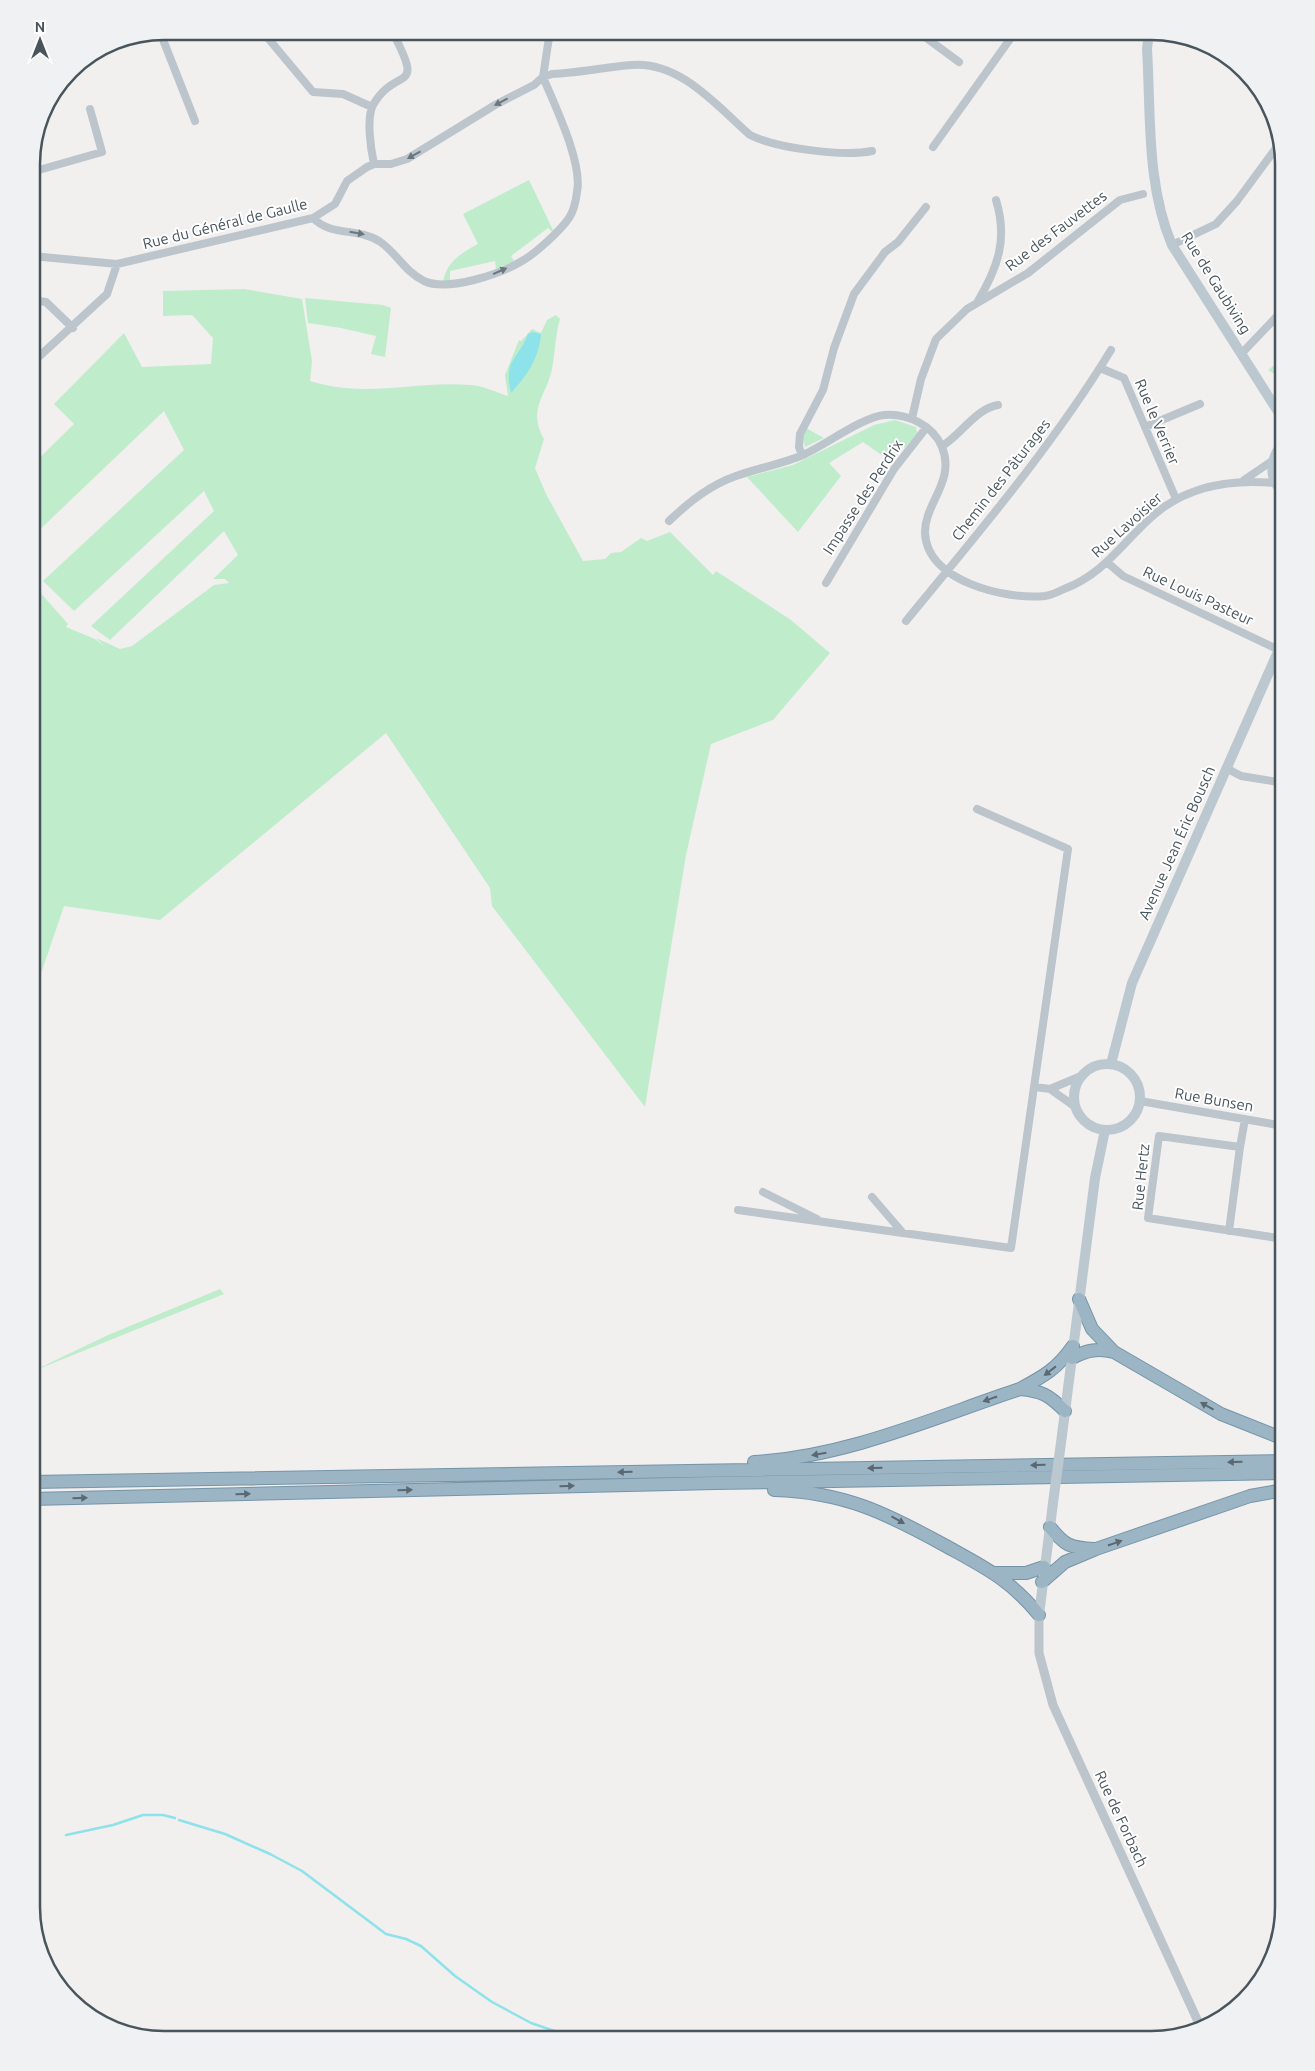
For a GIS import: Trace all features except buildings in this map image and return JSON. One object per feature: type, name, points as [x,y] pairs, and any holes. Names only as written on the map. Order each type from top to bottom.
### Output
[{"type":"highway","points":[[1080,1299],[1092,1329],[1114,1352],[1221,1414],[1275,1435]]},
{"type":"highway","points":[[653,1472],[710,1464],[785,1460],[836,1451],[1020,1389],[1049,1374],[1073,1352],[1100,1349],[1114,1352]]},
{"type":"highway","points":[[1020,1389],[1037,1391],[1051,1397],[1065,1411]]},
{"type":"highway","points":[[40,1482],[1275,1461]]},
{"type":"highway","points":[[40,1499],[715,1483],[1275,1473]]},
{"type":"highway","points":[[715,1483],[750,1488],[806,1491],[848,1500],[889,1515],[996,1573],[1022,1594],[1039,1616]]},
{"type":"highway","points":[[1042,1582],[1065,1562],[1096,1549],[1250,1496],[1275,1492]]},
{"type":"highway","points":[[1050,1527],[1062,1542],[1076,1548],[1096,1549]]},
{"type":"highway","points":[[996,1573],[1026,1573],[1044,1567]]},
{"type":"main road","name":"Rue de Gaubiving","points":[[1148,40],[1155,190],[1161,220],[1172,244],[1275,406]]},
{"type":"main road","points":[[1275,454],[1272,461],[1275,483]]},
{"type":"main road","name":"Avenue Jean Éric Bousch","points":[[1111,1064],[1132,983],[1275,659]]},
{"type":"main road","points":[[1100,1064],[1111,1064],[1125,1069],[1134,1078],[1139,1089],[1140,1101],[1136,1113],[1128,1123],[1119,1128],[1105,1130],[1090,1126],[1079,1116],[1074,1106],[1073,1093],[1081,1076],[1087,1070],[1100,1064]]},
{"type":"main road","points":[[1039,1616],[1095,1178],[1105,1130]]},
{"type":"street","points":[[163,40],[195,121]]},
{"type":"street","points":[[270,40],[313,92],[343,94],[372,107]]},
{"type":"street","points":[[374,164],[370,142],[372,107],[384,91],[406,78],[409,72],[409,66],[396,40]]},
{"type":"street","points":[[313,218],[328,229],[363,233],[379,241],[407,270],[425,282],[448,284],[490,276],[522,261],[570,217],[578,191],[577,167],[543,77],[549,40]]},
{"type":"street","points":[[928,40],[959,62]]},
{"type":"street","points":[[933,147],[1009,40]]},
{"type":"street","points":[[543,77],[552,74],[633,65],[661,67],[690,82],[750,135],[760,140],[792,147],[857,154],[872,151]]},
{"type":"street","name":"Rue du Général de Gaulle","points":[[40,257],[117,264],[313,218],[335,204],[347,181],[374,164],[391,164],[407,159],[495,105],[534,85],[543,77]]},
{"type":"street","points":[[40,169],[102,152],[90,109]]},
{"type":"street","points":[[1172,244],[1216,224],[1237,201],[1274,151]]},
{"type":"street","name":"Rue des Fauvettes","points":[[912,418],[921,379],[936,339],[967,309],[1028,273],[1120,200],[1143,194]]},
{"type":"street","points":[[976,303],[991,280],[1001,249],[1003,221],[996,200]]},
{"type":"street","points":[[802,456],[798,447],[800,434],[823,390],[834,348],[854,294],[885,252],[898,242],[926,207]]},
{"type":"street","points":[[40,357],[107,294],[117,264]]},
{"type":"street","points":[[40,301],[46,302],[73,328]]},
{"type":"street","points":[[1242,353],[1275,318]]},
{"type":"street","name":"Chemin des Pâturages","points":[[906,622],[1012,493],[1111,350]]},
{"type":"street","name":"Rue le Verrier","points":[[1100,368],[1124,378],[1176,499]]},
{"type":"street","points":[[1145,427],[1200,404]]},
{"type":"street","points":[[669,521],[694,497],[734,476],[802,456],[882,415],[898,415],[912,418],[926,428],[942,446],[988,407],[998,406]]},
{"type":"street","name":"Impasse des Perdrix","points":[[826,583],[894,469],[926,428]]},
{"type":"street","name":"Rue Lavoisier","points":[[942,446],[946,462],[941,490],[929,515],[925,533],[929,551],[947,571],[968,584],[1008,596],[1046,596],[1078,584],[1108,563],[1155,514],[1176,499],[1201,488],[1244,480],[1275,483]]},
{"type":"street","name":"Rue Lavoisier","points":[[1244,480],[1272,461]]},
{"type":"street","name":"Rue Louis Pasteur","points":[[1108,563],[1123,576],[1275,648]]},
{"type":"street","points":[[1226,768],[1241,776],[1275,782]]},
{"type":"street","points":[[738,1210],[1011,1248],[1068,849],[977,809]]},
{"type":"street","points":[[1050,1089],[1081,1076]]},
{"type":"street","points":[[1035,1087],[1050,1089],[1074,1106]]},
{"type":"street","name":"Rue Bunsen","points":[[1140,1101],[1275,1124]]},
{"type":"street","points":[[1229,1231],[1245,1119]]},
{"type":"street","name":"Rue Hertz","points":[[1240,1147],[1159,1136],[1148,1218],[1275,1238]]},
{"type":"street","points":[[763,1192],[825,1222]]},
{"type":"street","points":[[872,1197],[903,1234]]},
{"type":"street","name":"Rue de Forbach","points":[[1039,1616],[1038,1653],[1053,1705],[1198,2021]]},
{"type":"green space","points":[[529,180],[553,230],[552,232],[548,228],[511,256],[514,261],[496,269],[495,261],[450,271],[450,284],[443,284],[450,265],[460,255],[478,244],[463,214]]},
{"type":"green space","points":[[244,289],[302,299],[312,361],[310,381],[352,389],[450,384],[471,385],[508,396],[505,375],[519,340],[521,341],[532,329],[541,333],[547,320],[556,315],[560,319],[552,369],[537,411],[539,429],[544,439],[535,468],[546,494],[583,561],[605,559],[611,553],[621,552],[641,538],[647,541],[670,532],[713,575],[716,571],[791,620],[830,653],[773,720],[711,744],[686,855],[645,1107],[492,906],[490,888],[386,733],[160,920],[64,906],[40,977],[40,592],[68,624],[66,627],[95,639],[105,647],[96,638],[120,649],[132,646],[214,585],[229,583],[225,579],[213,579],[238,555],[224,531],[110,640],[91,626],[214,511],[204,491],[74,611],[43,581],[184,450],[164,411],[40,529],[40,457],[74,424],[54,404],[124,333],[142,367],[211,364],[213,338],[192,315],[163,316],[163,291]]},
{"type":"green space","points":[[305,298],[383,305],[391,308],[385,357],[371,354],[376,336],[308,323]]},
{"type":"green space","points":[[1275,364],[1275,374],[1268,370]]},
{"type":"green space","points":[[895,420],[916,427],[917,433],[905,448],[901,445],[890,461],[863,442],[829,463],[841,476],[798,532],[747,477],[793,465],[874,425]]},
{"type":"green space","points":[[806,428],[824,438],[805,447],[803,436]]},
{"type":"green space","points":[[220,1289],[224,1294],[40,1368],[108,1335]]},
{"type":"water","points":[[533,332],[541,334],[538,351],[527,373],[511,393],[509,382],[510,367],[528,334]]},
{"type":"waterway","points":[[66,1835],[113,1825],[143,1815],[163,1815],[175,1818]]},
{"type":"waterway","points":[[179,1820],[225,1834],[302,1871],[386,1934],[406,1939],[421,1946],[455,1976],[492,2002],[531,2023],[554,2031]]}]
